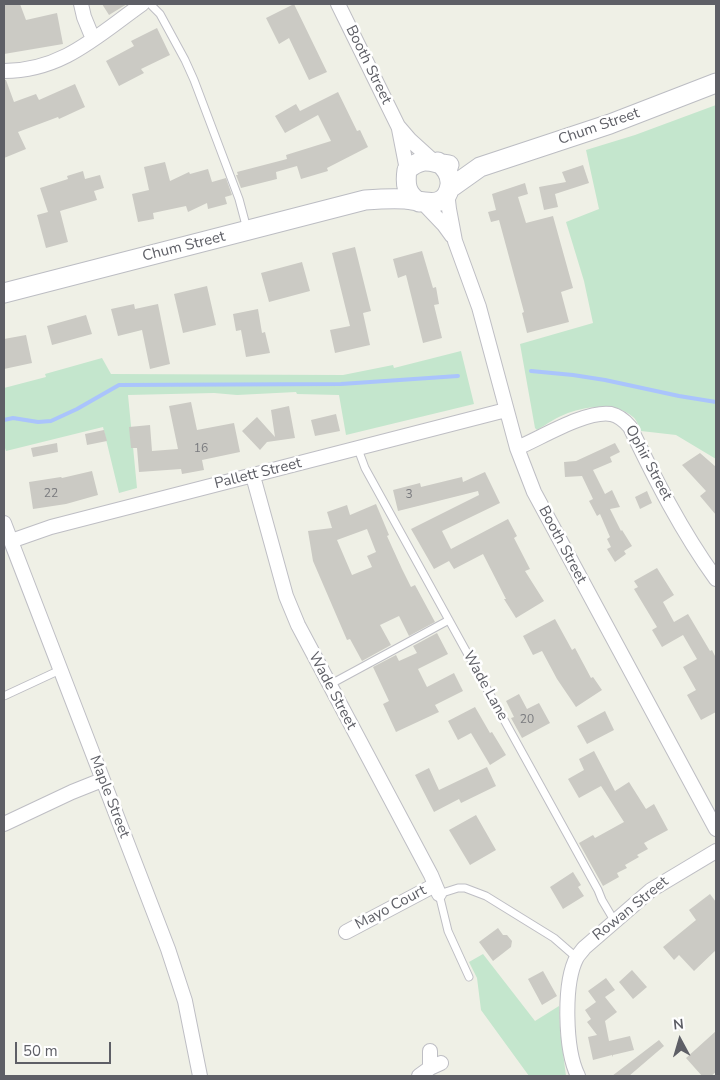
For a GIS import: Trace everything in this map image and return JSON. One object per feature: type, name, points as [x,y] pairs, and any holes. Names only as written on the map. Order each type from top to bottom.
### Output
[{"type":"street","points":[[81,4],[93,39]]},
{"type":"street","points":[[4,71],[45,66],[67,56],[142,4]]},
{"type":"street","name":"Booth Street","points":[[338,4],[398,126],[410,140],[435,161]]},
{"type":"street","name":"Chum Street","points":[[448,191],[480,167],[610,124],[716,83]]},
{"type":"street","name":"Booth Street","points":[[398,126],[407,172]]},
{"type":"street","points":[[435,161],[446,169],[450,184],[448,191],[437,202],[421,203],[409,194],[406,187],[407,172],[420,162],[435,161]]},
{"type":"street","name":"Chum Street","points":[[435,161],[446,164],[480,167]]},
{"type":"street","name":"Chum Street","points":[[4,293],[365,200],[379,193],[407,172]]},
{"type":"street","name":"Booth Street","points":[[448,191],[449,209],[455,241],[479,307],[517,448],[534,492],[716,827]]},
{"type":"street","name":"Chum Street","points":[[365,200],[401,199],[421,203]]},
{"type":"street","name":"Booth Street","points":[[421,203],[444,225],[455,241]]},
{"type":"street","name":"Pallett Street","points":[[11,541],[51,527],[506,410]]},
{"type":"street","name":"Ophir Street","points":[[517,448],[584,418],[598,414],[612,414],[623,419],[630,427],[670,505],[716,579]]},
{"type":"street","name":"Wade Street","points":[[253,476],[286,596],[298,626],[437,889]]},
{"type":"street","name":"Maple Street","points":[[4,523],[11,541],[10,558],[60,670],[181,984],[200,1076]]},
{"type":"street","points":[[4,824],[102,780]]},
{"type":"street","name":"Rowan Street","points":[[576,958],[584,948],[651,890],[716,851]]},
{"type":"street","name":"Mayo Court","points":[[346,932],[437,889]]},
{"type":"street","points":[[576,958],[568,995],[568,1015],[571,1058],[578,1076]]},
{"type":"street","points":[[430,1051],[430,1069]]},
{"type":"lane","points":[[150,4],[160,14],[191,73],[239,199],[247,231]]},
{"type":"lane","name":"Wade Lane","points":[[358,449],[365,468],[615,922]]},
{"type":"lane","points":[[329,686],[449,620]]},
{"type":"lane","points":[[4,696],[60,670]]},
{"type":"lane","points":[[437,889],[465,888],[486,896],[554,938],[576,958]]},
{"type":"lane","name":"Wade Street","points":[[437,889],[448,931],[469,977]]},
{"type":"green space","points":[[716,105],[716,459],[676,435],[641,431],[633,417],[626,412],[611,407],[593,407],[568,413],[537,430],[535,428],[520,344],[593,323],[584,281],[566,222],[599,209],[586,150],[635,135]]},
{"type":"green space","points":[[461,351],[474,404],[346,435],[339,395],[297,394],[296,392],[237,395],[214,393],[128,395],[137,488],[119,493],[103,427],[6,451],[4,445],[4,388],[46,377],[45,374],[102,358],[111,374],[343,375],[393,365],[394,368]]},
{"type":"green space","points":[[483,954],[535,1021],[559,1006],[566,1076],[529,1076],[481,1010],[477,978],[469,962]]},
{"type":"building","points":[[4,4],[20,4],[26,20],[57,13],[63,44],[4,54]]},
{"type":"building","points":[[102,4],[127,4],[109,15]]},
{"type":"building","points":[[294,4],[327,72],[309,80],[289,38],[279,44],[266,18]]},
{"type":"building","points":[[157,28],[170,55],[141,69],[144,73],[119,86],[106,61],[134,46],[131,41]]},
{"type":"building","points":[[4,80],[6,80],[14,102],[36,94],[39,100],[75,84],[85,107],[59,119],[58,117],[18,132],[26,149],[4,158]]},
{"type":"building","points":[[338,92],[357,131],[360,130],[368,147],[327,168],[328,171],[301,179],[297,166],[276,172],[277,179],[241,188],[236,175],[238,175],[237,172],[287,159],[286,155],[331,141],[318,115],[285,133],[275,116],[296,104],[300,111]]},
{"type":"building","points":[[165,162],[170,181],[189,172],[190,174],[208,169],[212,182],[226,178],[232,195],[225,197],[227,204],[208,209],[207,203],[188,212],[186,206],[153,213],[154,219],[138,222],[132,194],[149,190],[144,167]]},
{"type":"building","points":[[583,165],[589,183],[555,194],[558,207],[544,210],[539,187],[566,182],[562,172]]},
{"type":"building","points":[[83,171],[85,179],[100,175],[104,188],[94,191],[97,200],[60,211],[68,242],[46,248],[37,215],[48,212],[40,188],[68,179],[67,176]]},
{"type":"building","points":[[525,183],[528,194],[518,197],[526,223],[553,216],[573,288],[561,292],[569,322],[527,333],[522,313],[524,312],[499,220],[491,222],[488,212],[496,210],[492,194]]},
{"type":"building","points":[[355,247],[371,311],[363,313],[370,345],[335,353],[330,330],[350,326],[332,253]]},
{"type":"building","points":[[422,251],[433,288],[436,287],[439,304],[434,305],[442,338],[423,343],[406,275],[398,278],[393,259]]},
{"type":"building","points":[[302,262],[310,291],[269,302],[261,273]]},
{"type":"building","points":[[207,286],[216,325],[183,333],[174,294]]},
{"type":"building","points":[[134,304],[135,309],[158,304],[170,364],[150,369],[142,330],[118,336],[111,309]]},
{"type":"building","points":[[258,309],[262,333],[265,332],[270,353],[246,357],[241,330],[236,331],[233,314]]},
{"type":"building","points":[[86,315],[92,334],[52,345],[47,326]]},
{"type":"building","points":[[26,335],[32,363],[4,369],[4,339]]},
{"type":"building","points":[[191,402],[197,430],[234,423],[240,452],[202,460],[204,470],[182,474],[181,469],[139,472],[137,448],[131,448],[129,427],[150,425],[152,451],[178,449],[169,406]]},
{"type":"building","points":[[289,406],[295,438],[267,442],[260,450],[242,431],[257,417],[275,437],[271,410]]},
{"type":"building","points":[[336,414],[340,431],[315,436],[311,420]]},
{"type":"building","points":[[104,430],[107,441],[87,445],[85,434]]},
{"type":"building","points":[[57,443],[58,452],[33,457],[31,448]]},
{"type":"building","points":[[615,443],[620,452],[610,457],[612,462],[593,470],[605,494],[612,490],[620,507],[610,509],[621,531],[632,546],[624,551],[626,554],[615,562],[607,549],[611,547],[607,539],[610,537],[600,514],[597,516],[589,501],[593,499],[582,476],[565,477],[564,462],[576,461]]},
{"type":"building","points":[[700,453],[716,467],[716,515],[700,496],[706,491],[682,465]]},
{"type":"building","points":[[92,471],[98,495],[66,504],[33,509],[29,482],[62,478]]},
{"type":"building","points":[[485,472],[500,503],[442,531],[451,549],[508,519],[517,536],[514,538],[530,569],[525,571],[544,601],[516,618],[504,599],[506,599],[483,554],[454,569],[449,561],[434,569],[411,529],[479,495],[478,491],[398,511],[393,490],[420,483],[421,487],[462,477],[463,482]]},
{"type":"building","points":[[647,491],[652,503],[640,509],[635,497]]},
{"type":"building","points":[[376,504],[389,535],[387,536],[411,587],[415,585],[435,622],[409,636],[399,616],[380,625],[391,645],[362,661],[350,639],[347,640],[313,561],[308,531],[332,528],[327,512],[347,505],[350,515]],"holes":[[[367,529],[376,552],[367,556],[372,567],[352,575],[337,540]]]},
{"type":"building","points":[[657,568],[674,595],[663,602],[674,622],[688,614],[716,658],[716,712],[701,720],[687,695],[696,690],[683,667],[697,659],[683,635],[662,647],[652,630],[657,627],[634,589],[638,587],[634,581]]},
{"type":"building","points":[[555,619],[572,650],[575,648],[591,678],[593,677],[602,690],[576,707],[557,679],[542,651],[533,655],[523,636]]},
{"type":"building","points":[[437,633],[448,654],[418,669],[427,687],[454,673],[463,691],[435,705],[439,712],[396,732],[383,704],[389,701],[373,667],[396,655],[399,661],[417,653],[413,646]]},
{"type":"building","points":[[519,694],[527,709],[539,703],[550,723],[522,738],[511,718],[514,717],[506,701]]},
{"type":"building","points":[[475,707],[490,733],[492,732],[506,755],[490,765],[471,733],[458,740],[448,721]]},
{"type":"building","points":[[605,711],[614,730],[587,744],[577,726]]},
{"type":"building","points":[[594,751],[615,791],[629,782],[646,809],[654,804],[668,830],[644,843],[648,849],[625,865],[627,868],[617,873],[619,877],[603,886],[579,843],[593,835],[595,838],[624,822],[601,786],[579,798],[568,779],[584,770],[579,759]]},
{"type":"building","points":[[487,767],[496,786],[461,803],[459,799],[434,812],[415,775],[429,768],[439,790]]},
{"type":"building","points":[[476,815],[496,850],[470,865],[449,830]]},
{"type":"building","points":[[573,872],[581,885],[578,887],[584,896],[563,909],[550,887]]},
{"type":"building","points":[[710,894],[716,902],[716,950],[694,971],[679,955],[674,960],[663,947],[696,920],[689,910]]},
{"type":"building","points":[[498,928],[503,935],[507,935],[512,941],[511,947],[493,961],[479,942]]},
{"type":"building","points":[[632,970],[647,987],[633,999],[619,982]]},
{"type":"building","points":[[543,971],[557,996],[542,1005],[528,979]]},
{"type":"building","points":[[606,978],[615,990],[605,997],[617,1012],[605,1021],[609,1041],[630,1036],[634,1050],[613,1055],[613,1057],[612,1055],[593,1060],[588,1037],[597,1035],[587,1022],[591,1019],[585,1010],[596,1002],[588,991]]},
{"type":"building","points":[[716,1031],[716,1072],[711,1076],[702,1076],[686,1058]]},
{"type":"building","points":[[659,1040],[664,1046],[629,1076],[612,1076]]},
{"type":"waterway","points":[[531,371],[605,380],[716,402]]},
{"type":"waterway","points":[[4,420],[13,418],[38,422],[51,421],[77,409],[119,385],[341,384],[458,376]]}]
